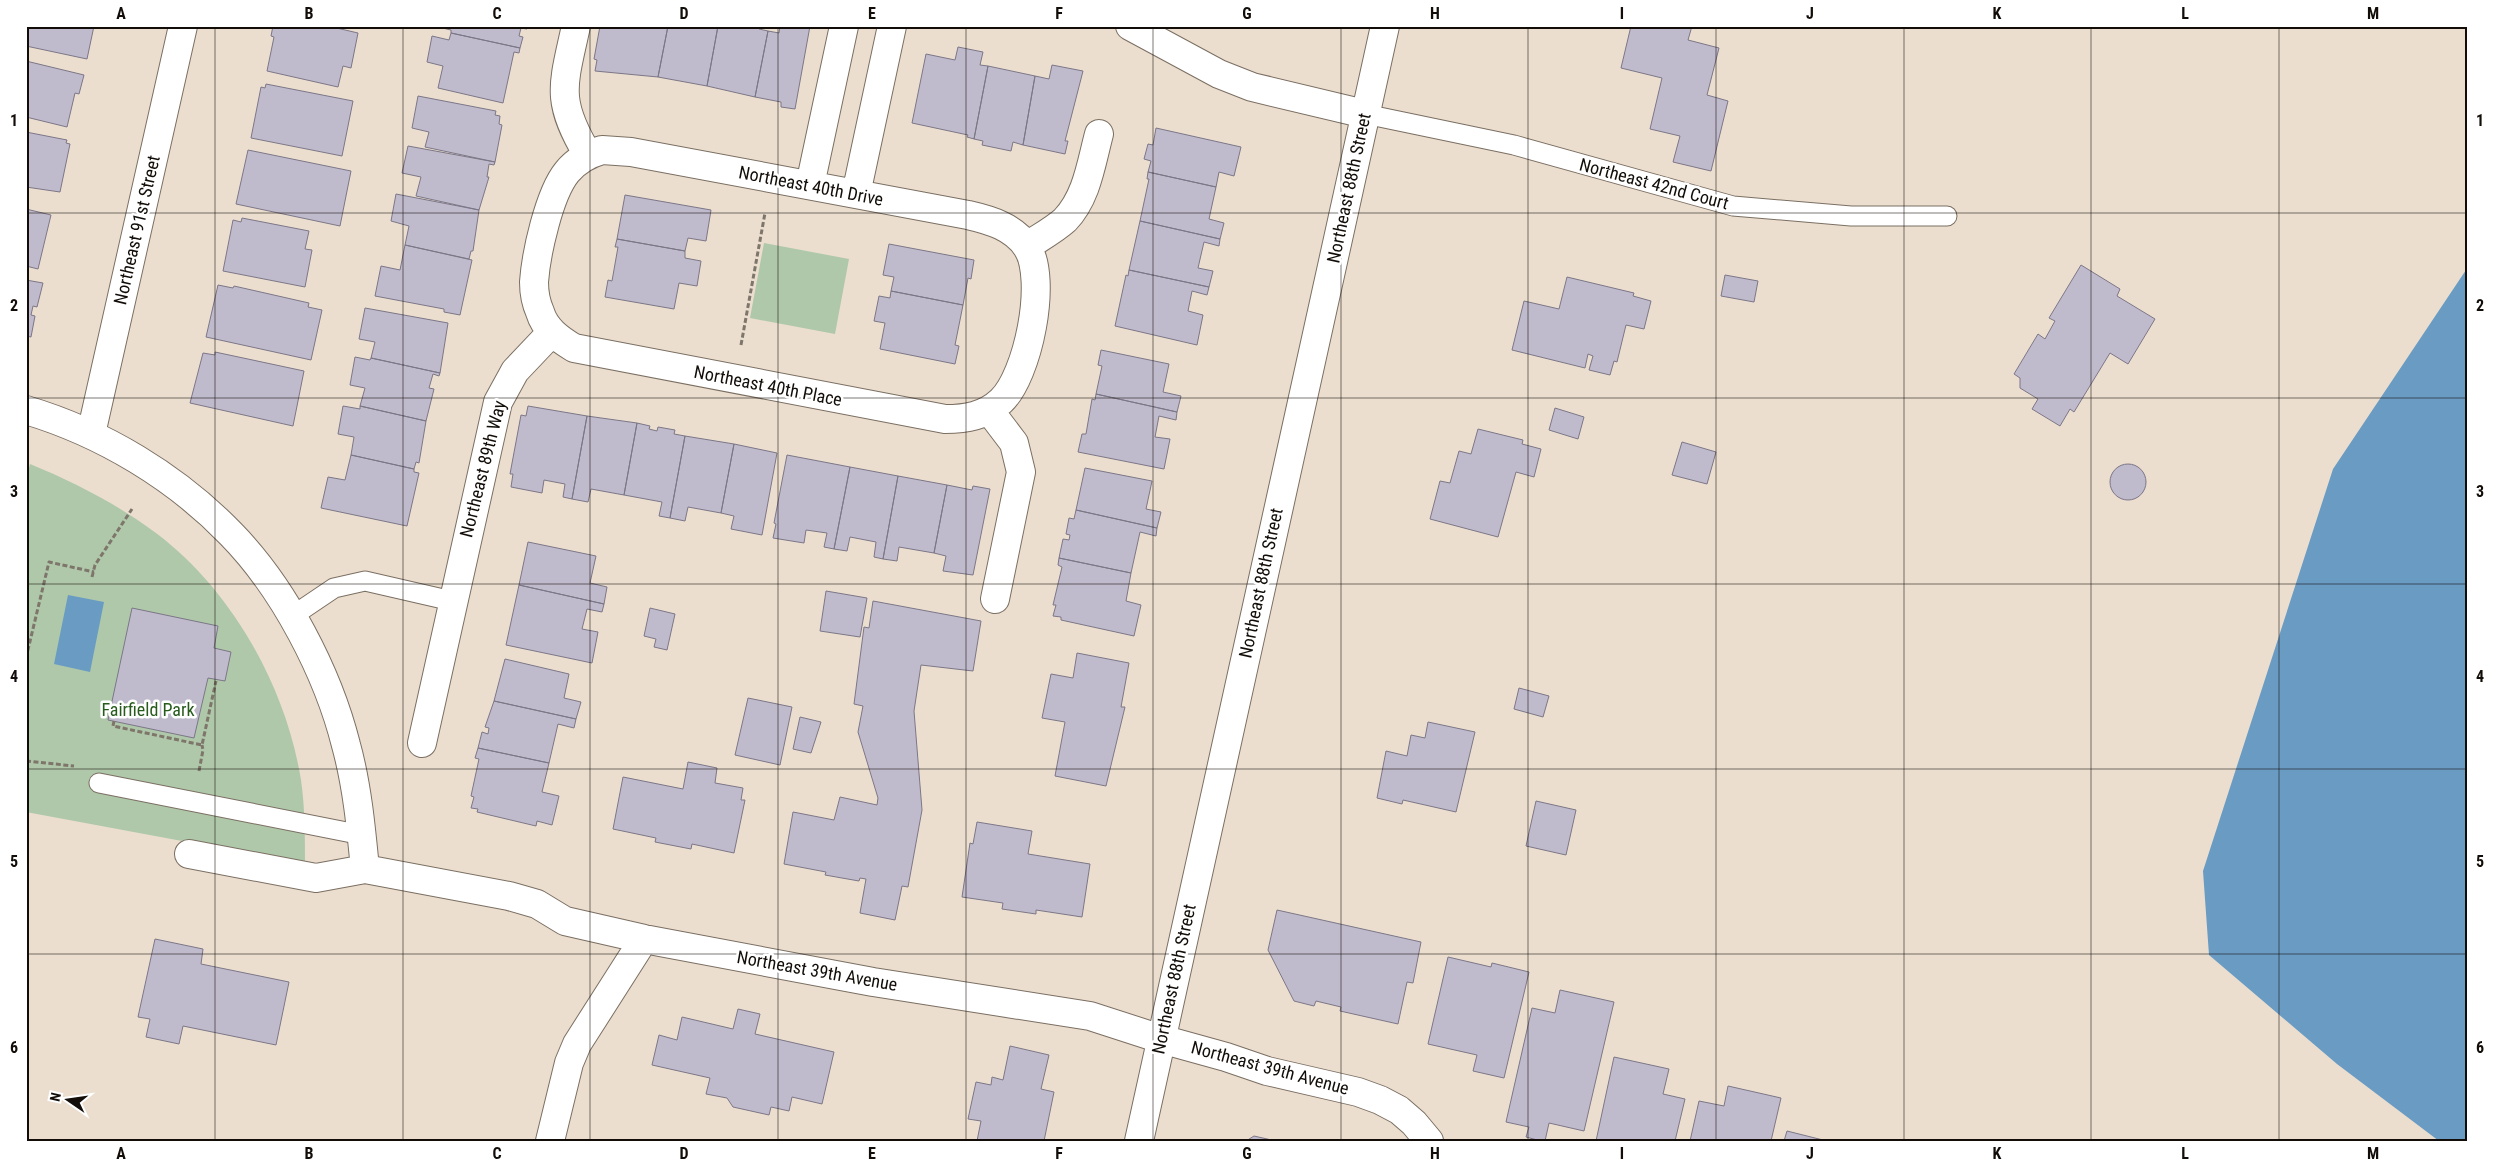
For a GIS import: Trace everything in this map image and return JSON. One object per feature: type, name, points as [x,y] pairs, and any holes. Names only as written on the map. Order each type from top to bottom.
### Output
[{"type":"street","name":"Northeast 91st Street","points":[[91,434],[182,26]]},
{"type":"street","points":[[552,332],[540,314],[535,297],[536,268],[554,193],[568,171],[588,154],[576,134],[564,102],[566,72],[576,26]]},
{"type":"street","points":[[810,185],[844,26]]},
{"type":"street","points":[[856,194],[892,26]]},
{"type":"street","points":[[1130,26],[1218,74],[1252,87],[1366,114]]},
{"type":"street","name":"Northeast 88th Street","points":[[1139,1141],[1385,26]]},
{"type":"street","points":[[995,599],[1021,472],[1014,443],[989,410],[1007,394],[1019,372],[1034,313],[1037,288],[1036,272],[1027,246],[1064,220],[1076,206],[1085,188],[1098,134]]},
{"type":"street","name":"Northeast 40th Drive","points":[[588,154],[602,150],[631,152],[983,219],[1013,232],[1027,246]]},
{"type":"street","name":"Northeast 40th Place","points":[[552,332],[574,348],[588,352],[929,417],[960,419],[974,417],[989,410]]},
{"type":"street","name":"Northeast 89th Way","points":[[422,743],[452,601],[498,402],[515,371],[552,332]]},
{"type":"street","points":[[26,410],[58,420],[91,434],[153,471],[232,534],[256,563],[286,609],[324,679],[346,745],[362,835],[364,869]]},
{"type":"street","name":"Northeast 39th Avenue","points":[[189,854],[316,878],[364,869],[509,896],[537,904],[565,921],[644,939],[873,982],[1090,1016],[1161,1039],[1226,1056],[1267,1071],[1358,1092],[1380,1100],[1399,1110],[1414,1123],[1429,1141]]},
{"type":"street","points":[[550,1141],[569,1063],[577,1044],[644,939]]},
{"type":"lane","name":"Northeast 42nd Court","points":[[1366,114],[1514,145],[1733,206],[1851,216],[1947,216]]},
{"type":"lane","points":[[286,609],[334,588],[365,581],[452,601]]},
{"type":"lane","points":[[99,783],[362,835]]},
{"type":"path","points":[[741,347],[766,205]]},
{"type":"path","points":[[92,578],[95,565],[132,509]]},
{"type":"path","points":[[26,658],[49,562],[94,572]]},
{"type":"path","points":[[114,721],[113,726],[202,745],[216,681]]},
{"type":"path","points":[[26,761],[68,765],[102,771],[99,783]]},
{"type":"green space","points":[[764,243],[849,259],[835,334],[750,318]]},
{"type":"green space","name":"Fairfield Park","points":[[30,464],[95,494],[156,533],[183,556],[209,583],[231,612],[269,676],[283,710],[294,745],[302,790],[305,864],[26,812],[26,480]]},
{"type":"water","points":[[2468,267],[2468,1141],[2439,1141],[2337,1064],[2209,955],[2203,871],[2333,469]]},
{"type":"water","points":[[68,595],[104,602],[90,672],[54,664]]},
{"type":"building","points":[[26,26],[94,26],[87,59],[26,46]]},
{"type":"building","points":[[273,26],[328,26],[358,33],[351,68],[343,66],[338,87],[267,71],[274,37],[271,36]]},
{"type":"building","points":[[434,26],[527,26],[527,29],[521,28],[519,36],[523,37],[520,48],[451,33],[451,30]]},
{"type":"building","points":[[600,26],[668,26],[658,77],[595,71],[597,60],[594,59]]},
{"type":"building","points":[[668,26],[718,26],[707,86],[658,77]]},
{"type":"building","points":[[718,26],[759,26],[759,29],[768,31],[755,97],[707,86]]},
{"type":"building","points":[[780,26],[810,26],[795,109],[781,107],[781,102],[755,97],[768,31],[779,33]]},
{"type":"building","points":[[1631,26],[1692,26],[1688,40],[1719,48],[1707,95],[1728,101],[1711,171],[1673,162],[1680,136],[1650,129],[1662,78],[1621,68]]},
{"type":"building","points":[[451,33],[520,48],[519,53],[514,52],[503,103],[438,88],[443,66],[427,62],[432,36],[449,40]]},
{"type":"building","points":[[958,47],[983,52],[980,65],[988,66],[974,139],[967,137],[968,135],[912,123],[926,54],[955,60]]},
{"type":"building","points":[[26,61],[84,75],[79,94],[75,93],[67,127],[26,117]]},
{"type":"building","points":[[1052,65],[1083,71],[1065,141],[1068,141],[1065,154],[1023,145],[1035,76],[1049,79]]},
{"type":"building","points":[[988,66],[1035,76],[1023,145],[1013,142],[1011,151],[982,145],[983,141],[974,139]]},
{"type":"building","points":[[266,84],[353,101],[342,156],[251,138],[261,87],[265,88]]},
{"type":"building","points":[[418,96],[496,111],[495,115],[500,116],[499,124],[502,125],[495,162],[425,147],[429,132],[412,128]]},
{"type":"building","points":[[1156,128],[1241,147],[1234,176],[1219,172],[1216,187],[1148,172],[1151,161],[1144,159],[1148,144],[1153,145]]},
{"type":"building","points":[[26,132],[67,140],[66,143],[70,144],[60,192],[26,187]]},
{"type":"building","points":[[408,146],[495,162],[494,165],[489,164],[487,177],[489,177],[479,210],[416,196],[421,177],[402,173]]},
{"type":"building","points":[[248,150],[351,171],[340,226],[236,204]]},
{"type":"building","points":[[1148,172],[1216,187],[1209,219],[1224,223],[1220,239],[1140,221],[1149,179],[1147,179]]},
{"type":"building","points":[[396,194],[479,210],[473,251],[471,251],[469,259],[405,245],[409,226],[391,221]]},
{"type":"building","points":[[625,195],[711,210],[706,241],[688,238],[685,251],[617,239]]},
{"type":"building","points":[[26,209],[51,215],[38,269],[26,266]]},
{"type":"building","points":[[242,218],[309,231],[305,249],[312,250],[305,287],[223,271],[233,220],[241,222]]},
{"type":"building","points":[[1140,221],[1220,239],[1219,246],[1204,242],[1198,268],[1213,271],[1209,287],[1129,270]]},
{"type":"building","points":[[617,239],[685,251],[685,258],[701,261],[697,286],[679,283],[674,309],[605,297],[608,280],[612,281],[618,247],[615,247]]},
{"type":"building","points":[[889,244],[974,260],[971,279],[968,278],[963,305],[891,291],[894,277],[883,275]]},
{"type":"building","points":[[405,245],[472,260],[460,315],[444,312],[444,309],[375,296],[381,266],[400,270]]},
{"type":"building","points":[[2081,265],[2120,289],[2117,296],[2155,319],[2128,364],[2110,353],[2074,412],[2070,409],[2060,426],[2032,409],[2038,399],[2020,388],[2020,378],[2014,374],[2038,334],[2045,339],[2055,321],[2049,318]]},
{"type":"building","points":[[1129,270],[1209,287],[1207,295],[1192,291],[1188,311],[1203,315],[1197,345],[1115,326],[1126,275],[1128,276]]},
{"type":"building","points":[[1725,275],[1758,281],[1754,302],[1721,296]]},
{"type":"building","points":[[1567,277],[1634,293],[1633,296],[1651,301],[1644,329],[1626,325],[1617,362],[1614,361],[1610,375],[1589,370],[1593,356],[1588,354],[1585,368],[1512,350],[1524,301],[1559,309]]},
{"type":"building","points":[[26,280],[43,283],[37,307],[33,306],[31,315],[35,316],[31,337],[26,336]]},
{"type":"building","points":[[218,285],[233,288],[234,286],[309,303],[308,307],[322,310],[311,360],[206,337]]},
{"type":"building","points":[[891,291],[963,305],[955,345],[959,346],[955,364],[880,349],[885,323],[874,321],[879,296],[890,298]]},
{"type":"building","points":[[365,308],[448,323],[440,373],[371,358],[375,342],[359,339]]},
{"type":"building","points":[[1101,350],[1169,364],[1163,392],[1181,396],[1177,412],[1096,394],[1102,366],[1098,365]]},
{"type":"building","points":[[215,352],[304,371],[293,426],[190,403],[203,353],[215,355]]},
{"type":"building","points":[[355,357],[370,360],[371,358],[440,373],[439,376],[433,374],[429,388],[434,389],[426,421],[360,406],[365,388],[350,385]]},
{"type":"building","points":[[1096,394],[1177,412],[1176,420],[1159,416],[1155,437],[1170,439],[1164,469],[1078,452],[1082,434],[1086,434],[1092,399],[1095,400]]},
{"type":"building","points":[[343,406],[360,409],[360,406],[426,421],[419,463],[416,462],[414,469],[351,455],[354,437],[338,434]]},
{"type":"building","points":[[528,406],[587,416],[572,499],[563,497],[565,484],[544,480],[542,493],[511,487],[513,474],[510,474],[521,415],[526,416]]},
{"type":"building","points":[[1555,408],[1584,417],[1578,439],[1549,430]]},
{"type":"building","points":[[587,416],[637,423],[624,495],[591,489],[588,502],[572,499]]},
{"type":"building","points":[[637,423],[650,426],[649,429],[657,431],[658,427],[675,430],[674,434],[685,436],[670,518],[659,516],[662,502],[624,495]]},
{"type":"building","points":[[1478,429],[1523,440],[1522,444],[1541,449],[1534,477],[1516,472],[1498,537],[1430,519],[1440,481],[1450,483],[1459,451],[1471,454]]},
{"type":"building","points":[[685,436],[734,444],[721,513],[688,507],[685,521],[670,518]]},
{"type":"building","points":[[1682,442],[1716,452],[1707,484],[1672,475]]},
{"type":"building","points":[[734,444],[777,453],[762,535],[731,529],[734,516],[721,513]]},
{"type":"building","points":[[351,455],[414,469],[414,472],[419,473],[407,526],[321,508],[328,477],[345,480]]},
{"type":"building","points":[[787,455],[850,467],[834,549],[824,547],[827,533],[806,530],[804,543],[773,538],[776,524],[774,523]]},
{"type":"building","points":[[2128,464],[2135,465],[2141,469],[2145,475],[2145,489],[2141,495],[2135,499],[2128,500],[2121,499],[2115,495],[2111,489],[2110,482],[2111,475],[2115,469],[2121,465]]},
{"type":"building","points":[[850,467],[898,476],[883,559],[874,557],[876,542],[850,537],[847,551],[834,549]]},
{"type":"building","points":[[1085,468],[1152,481],[1146,509],[1161,512],[1157,528],[1076,510]]},
{"type":"building","points":[[898,476],[947,485],[934,553],[899,547],[897,561],[883,559]]},
{"type":"building","points":[[947,485],[972,490],[973,486],[990,489],[973,575],[943,571],[946,556],[934,553]]},
{"type":"building","points":[[1076,510],[1157,528],[1156,536],[1140,532],[1131,573],[1059,558],[1063,539],[1069,540],[1070,535],[1066,534],[1069,518],[1074,519]]},
{"type":"building","points":[[528,542],[596,556],[590,583],[607,587],[604,604],[519,585]]},
{"type":"building","points":[[1059,558],[1131,573],[1126,601],[1141,605],[1134,636],[1061,620],[1061,617],[1053,616],[1056,605],[1053,605],[1062,567],[1058,565]]},
{"type":"building","points":[[519,585],[604,604],[602,612],[587,609],[582,629],[598,632],[592,663],[506,645]]},
{"type":"building","points":[[826,591],[867,598],[860,637],[820,631]]},
{"type":"building","points":[[873,601],[981,621],[973,671],[921,665],[914,711],[922,810],[908,887],[902,886],[895,920],[860,913],[866,879],[860,878],[859,881],[825,875],[826,872],[784,864],[793,812],[834,820],[840,797],[877,805],[878,798],[858,732],[863,706],[854,704],[864,627],[869,628]]},
{"type":"building","points":[[132,608],[218,626],[214,648],[231,652],[225,681],[208,678],[194,738],[108,720]]},
{"type":"building","points":[[650,608],[675,614],[667,650],[654,647],[656,639],[644,636]]},
{"type":"building","points":[[1077,653],[1129,663],[1121,707],[1125,707],[1106,786],[1055,776],[1065,722],[1042,718],[1051,674],[1073,678]]},
{"type":"building","points":[[505,659],[569,674],[564,698],[581,702],[576,719],[494,701]]},
{"type":"building","points":[[1519,688],[1549,696],[1543,717],[1514,709]]},
{"type":"building","points":[[748,698],[792,707],[780,765],[735,755]]},
{"type":"building","points":[[494,701],[576,719],[574,728],[558,724],[549,763],[478,748],[482,732],[488,734],[489,728],[485,727]]},
{"type":"building","points":[[800,717],[821,722],[811,753],[793,749]]},
{"type":"building","points":[[1428,722],[1475,732],[1456,812],[1403,800],[1402,804],[1377,798],[1386,751],[1407,756],[1411,735],[1425,738]]},
{"type":"building","points":[[478,748],[549,763],[542,792],[559,796],[552,825],[537,821],[536,826],[477,812],[478,809],[471,808],[474,797],[471,796],[479,759],[475,758]]},
{"type":"building","points":[[688,762],[717,768],[715,783],[743,788],[741,800],[745,800],[734,853],[692,844],[691,849],[655,842],[656,838],[613,829],[623,777],[683,789]]},
{"type":"building","points":[[1536,801],[1576,810],[1566,855],[1526,846]]},
{"type":"building","points":[[977,822],[1032,831],[1028,854],[1090,864],[1082,917],[1036,910],[1036,914],[1002,909],[1003,903],[962,897],[970,843],[973,844]]},
{"type":"building","points":[[1277,910],[1421,942],[1413,983],[1407,982],[1398,1024],[1340,1011],[1341,1007],[1316,1001],[1314,1006],[1294,1001],[1268,950]]},
{"type":"building","points":[[155,939],[203,949],[201,964],[289,982],[276,1045],[183,1026],[179,1044],[146,1037],[150,1019],[138,1017]]},
{"type":"building","points":[[1448,957],[1491,967],[1492,963],[1529,972],[1504,1078],[1473,1071],[1477,1055],[1428,1044]]},
{"type":"building","points":[[1560,990],[1614,1002],[1584,1131],[1549,1123],[1545,1141],[1541,1141],[1526,1137],[1529,1127],[1506,1122],[1532,1008],[1555,1013]]},
{"type":"building","points":[[738,1009],[760,1014],[755,1034],[834,1052],[822,1104],[792,1097],[789,1111],[771,1107],[769,1115],[733,1107],[727,1098],[706,1094],[710,1078],[652,1065],[659,1035],[677,1040],[682,1017],[733,1029]]},
{"type":"building","points":[[1010,1046],[1049,1055],[1041,1089],[1054,1092],[1044,1141],[977,1141],[981,1121],[968,1119],[976,1082],[991,1085],[992,1077],[1003,1080]]},
{"type":"building","points":[[1614,1057],[1669,1069],[1663,1094],[1685,1099],[1675,1141],[1596,1141]]},
{"type":"building","points":[[1728,1086],[1781,1098],[1771,1141],[1690,1141],[1699,1101],[1724,1106]]},
{"type":"building","points":[[1787,1131],[1827,1141],[1784,1141]]},
{"type":"building","points":[[1254,1136],[1276,1141],[1246,1141]]}]
